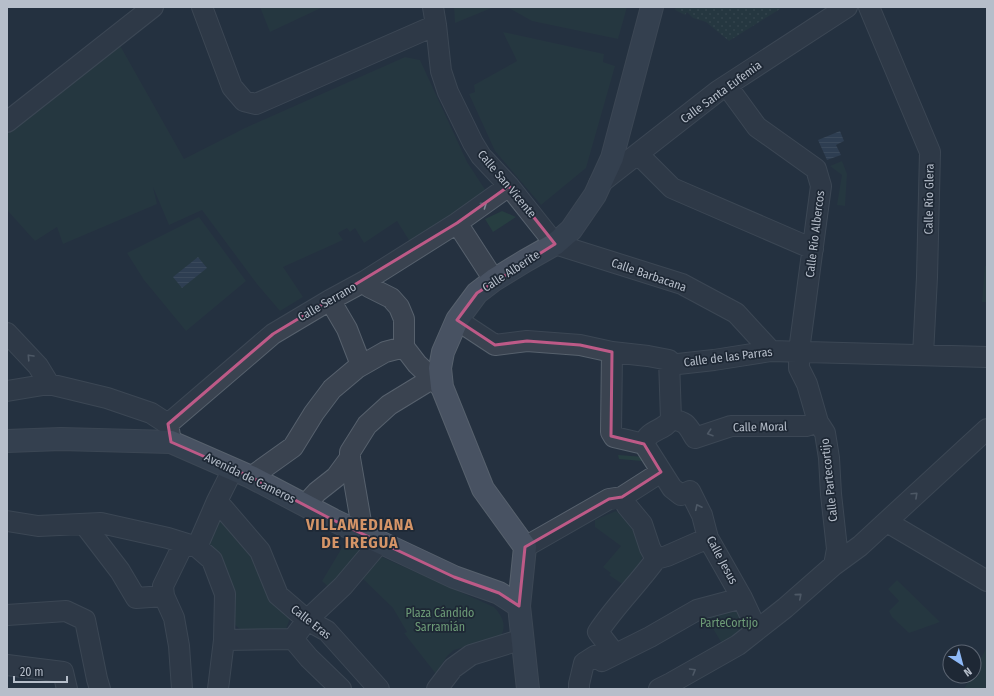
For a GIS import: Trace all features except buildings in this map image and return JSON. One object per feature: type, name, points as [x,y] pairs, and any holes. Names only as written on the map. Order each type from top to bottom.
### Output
[{"type":"main road","name":"Calle Alberite","points":[[525,547],[482,489],[436,383],[443,352],[457,320],[477,293],[494,280],[555,244],[571,230],[595,194],[612,158],[652,7]]},
{"type":"main road","name":"Avenida de Cameros","points":[[7,441],[170,433],[242,473],[333,520],[454,577],[499,593],[519,606]]},
{"type":"main road","points":[[525,547],[519,606],[528,689]]},
{"type":"street","points":[[7,122],[153,7]]},
{"type":"street","points":[[202,7],[232,87],[244,101],[256,104],[435,16]]},
{"type":"street","name":"Calle Santa Eufemia","points":[[599,184],[727,86],[848,7]]},
{"type":"street","name":"Calle Río Glera","points":[[869,7],[930,152],[927,277],[923,355]]},
{"type":"street","name":"Calle San Vicente","points":[[435,16],[441,71],[448,92],[473,143],[481,156],[510,186],[555,244]]},
{"type":"street","name":"Calle Río Albercos","points":[[727,86],[757,127],[816,169],[822,186],[799,351]]},
{"type":"street","points":[[638,154],[672,188],[813,249]]},
{"type":"street","name":"Calle Serrano","points":[[170,433],[273,334],[365,281],[457,223],[510,186]]},
{"type":"street","points":[[457,223],[494,280]]},
{"type":"street","name":"Calle Barbacana","points":[[555,244],[682,284],[736,313],[771,351]]},
{"type":"street","points":[[365,281],[369,287],[391,298],[399,306],[404,319],[404,347],[417,364],[436,383]]},
{"type":"street","points":[[330,300],[348,329],[361,365]]},
{"type":"street","name":"Calle de las Parras","points":[[457,320],[496,345],[534,342],[580,345],[612,352],[669,360],[669,365],[771,351],[987,357]]},
{"type":"street","points":[[7,333],[38,366],[49,384]]},
{"type":"street","points":[[182,689],[179,646],[174,618],[164,596],[163,586],[191,545],[217,501],[242,473],[293,447],[314,413],[332,389],[361,365],[385,352],[404,347]]},
{"type":"street","name":"Calle Partecortijo","points":[[799,351],[799,368],[807,384],[818,422],[825,433],[829,458],[833,522],[837,549],[834,565]]},
{"type":"street","points":[[612,352],[612,432],[614,437],[644,444],[650,434],[669,424],[671,419],[669,365]]},
{"type":"street","points":[[293,639],[307,620],[343,586],[375,540],[361,522],[350,452],[367,425],[389,405],[425,382],[436,383]]},
{"type":"street","points":[[7,390],[49,384],[107,398],[151,413],[170,433]]},
{"type":"street","name":"Calle Moral","points":[[671,419],[683,422],[687,425],[695,438],[731,426],[806,426],[818,422]]},
{"type":"street","points":[[659,689],[738,645],[785,608],[834,565],[860,546],[987,429]]},
{"type":"street","name":"Calle Jesus","points":[[644,444],[672,488],[681,495],[690,491],[702,515],[708,538],[742,598],[757,630]]},
{"type":"street","points":[[305,505],[317,492],[336,477],[350,458]]},
{"type":"street","points":[[525,547],[609,499],[622,497],[662,472]]},
{"type":"street","points":[[622,497],[627,506],[642,524],[650,548],[656,559]]},
{"type":"street","name":"Calle Eras","points":[[217,501],[260,551],[278,595],[307,620],[327,631],[379,689]]},
{"type":"street","points":[[7,521],[38,526],[101,523],[168,538],[191,545],[212,560],[225,594],[224,640],[218,689]]},
{"type":"street","points":[[886,522],[987,581]]},
{"type":"street","points":[[84,524],[120,571],[136,598],[164,596]]},
{"type":"street","points":[[615,654],[598,632],[656,559],[667,556],[708,538]]},
{"type":"street","points":[[580,689],[579,684],[584,663],[595,656],[602,661],[650,637],[697,610],[742,598]]},
{"type":"street","points":[[7,615],[66,611],[85,620],[100,689]]},
{"type":"street","points":[[224,640],[293,639]]},
{"type":"street","points":[[293,639],[309,658],[341,689]]},
{"type":"street","points":[[437,689],[453,668],[471,655],[523,639]]},
{"type":"street","points":[[7,665],[63,672],[67,689]]},
{"type":"highlighted area","points":[[509,186],[555,244],[477,293],[457,320],[495,345],[527,341],[580,345],[612,352],[611,436],[644,444],[661,472],[622,497],[609,499],[525,547],[519,606],[499,593],[454,577],[333,520],[251,477],[171,442],[168,424],[273,334],[457,223]]},
{"type":"green space","points":[[260,7],[323,7],[270,32]]},
{"type":"green space","points":[[454,7],[494,7],[455,23]]},
{"type":"green space","points":[[507,7],[627,7],[618,39],[532,21]]},
{"type":"green space","points":[[676,7],[779,7],[780,9],[729,41],[706,22],[693,18],[687,12],[685,15],[675,10]]},
{"type":"green space","points":[[503,32],[604,54],[603,62],[615,66],[586,168],[541,205],[495,151],[469,94],[475,92],[474,85],[517,61]]},
{"type":"green space","points":[[118,42],[184,159],[245,128],[405,57],[420,60],[467,162],[488,194],[412,245],[397,221],[364,243],[355,228],[350,232],[347,228],[338,233],[343,240],[283,267],[303,297],[280,311],[257,284],[202,210],[169,225],[153,187],[157,204],[63,244],[57,227],[35,241],[7,210],[7,134]]},
{"type":"green space","points":[[842,161],[847,174],[845,206],[837,205],[842,175],[830,166]]},
{"type":"green space","points":[[502,211],[516,217],[493,232],[485,219]]},
{"type":"green space","points":[[199,217],[246,281],[186,331],[144,280],[127,253]]},
{"type":"green space","points":[[985,266],[987,266],[987,302],[982,302]]},
{"type":"green space","points":[[618,455],[645,457],[649,472],[642,461],[619,459]]},
{"type":"green space","points":[[219,511],[254,555],[290,618],[286,629],[248,636],[235,625],[232,590],[203,545]]},
{"type":"green space","points":[[616,511],[636,529],[643,553],[640,566],[628,588],[609,575],[611,573],[603,567],[621,546],[595,527],[595,520]]},
{"type":"green space","name":"Plaza Cándido Sarramián","points":[[346,541],[494,607],[504,624],[501,636],[454,650],[447,656],[436,674],[404,633],[407,632],[393,608],[359,575],[338,596],[322,581]]},
{"type":"green space","points":[[897,580],[940,622],[909,633],[892,617],[889,611],[899,601],[888,589]]},
{"type":"green space","name":"ParteCortijo","points":[[737,603],[749,627],[723,645],[706,614]]},
{"type":"green space","points":[[987,647],[987,689],[964,689],[967,684],[982,684],[982,656]]},
{"type":"water","points":[[840,131],[844,141],[836,145],[841,155],[827,160],[818,140]]},
{"type":"water","points":[[198,257],[207,268],[182,288],[173,277]]},
{"type":"district","name":"VILLAMEDIANA DE IREGUA","points":[[360,533]]}]
